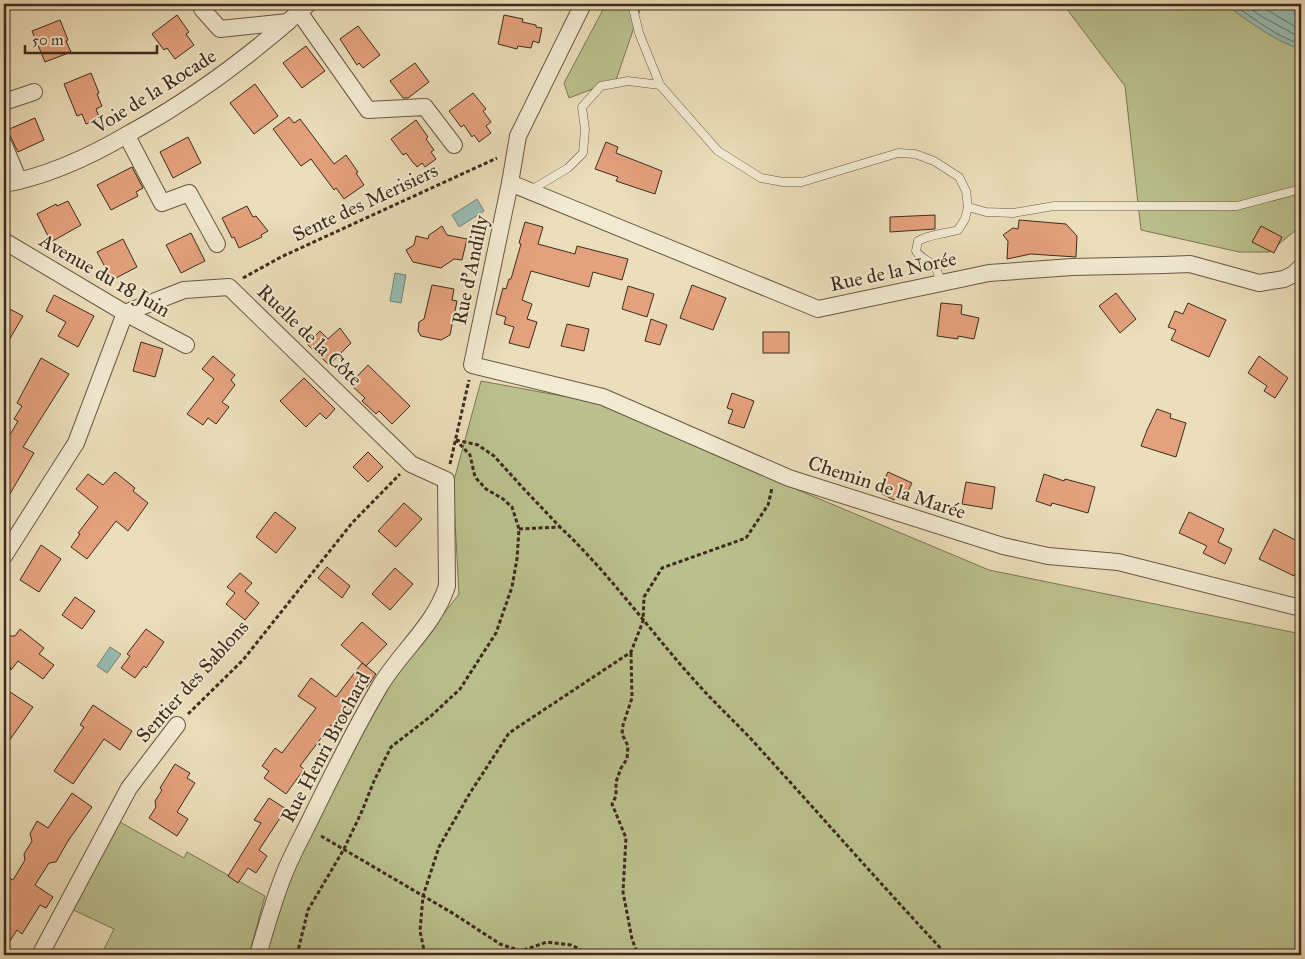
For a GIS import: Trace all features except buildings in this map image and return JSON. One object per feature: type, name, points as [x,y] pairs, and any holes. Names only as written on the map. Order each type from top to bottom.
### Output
[{"type":"street","name":"Rue d'Andilly","points":[[472,365],[521,128],[583,4]]},
{"type":"street","points":[[202,9],[220,29],[298,13],[368,110],[425,108],[454,145]]},
{"type":"street","name":"Voie de la Rocade","points":[[11,183],[57,169],[89,155],[171,110],[231,69],[298,13]]},
{"type":"street","points":[[4,102],[34,92]]},
{"type":"street","points":[[126,136],[162,203],[189,193],[217,244]]},
{"type":"street","points":[[4,145],[11,183]]},
{"type":"street","name":"Rue de la Norée","points":[[510,183],[818,309],[989,273],[1072,267],[1190,264],[1260,283],[1284,279],[1294,274],[1301,267]]},
{"type":"street","name":"Avenue du 18 Juin","points":[[4,241],[125,313],[186,345]]},
{"type":"street","name":"Ruelle de la Côte","points":[[125,313],[184,290],[229,286],[411,464],[446,480]]},
{"type":"street","points":[[4,556],[76,443],[125,313]]},
{"type":"street","name":"Chemin de la Marée","points":[[472,365],[603,397],[777,473],[1018,550],[1048,556],[1118,562],[1301,608]]},
{"type":"street","name":"Rue Henri Brochard","points":[[258,955],[268,918],[285,871],[348,742],[381,684],[398,660],[423,632],[442,602],[447,586],[446,480]]},
{"type":"street","name":"Sentier des Sablons","points":[[40,955],[129,788],[177,725]]},
{"type":"lane","points":[[632,4],[639,34],[660,85],[718,150],[761,178],[783,182],[802,182],[898,153],[915,154],[934,161],[959,177],[966,190],[968,207],[965,219],[958,230],[941,235],[928,236],[918,241],[916,251],[920,257],[936,268],[941,283]]},
{"type":"lane","points":[[530,191],[568,168],[583,153],[584,129],[582,107],[600,86],[628,81],[660,85]]},
{"type":"lane","points":[[968,207],[986,212],[1013,212],[1054,206],[1237,206],[1301,190]]},
{"type":"path","name":"Sente des Merisiers","points":[[229,286],[281,257],[516,149]]},
{"type":"path","points":[[446,480],[472,365]]},
{"type":"path","points":[[456,440],[478,445],[494,456],[522,488],[604,571],[644,622],[696,682],[760,748],[947,955]]},
{"type":"path","points":[[297,955],[308,910],[344,849],[391,746],[431,716],[460,689],[496,632],[512,587],[520,528],[512,507],[486,489],[475,477],[470,455],[456,440]]},
{"type":"path","points":[[638,955],[632,939],[623,892],[626,838],[612,804],[616,796],[616,782],[620,768],[627,759],[628,746],[622,734],[632,698],[632,652],[637,634],[644,622],[644,597],[662,568],[746,538],[768,504],[777,473]]},
{"type":"path","name":"Sentier des Sablons","points":[[177,725],[244,660],[352,523],[392,483]]},
{"type":"path","points":[[520,528],[560,527]]},
{"type":"path","points":[[425,955],[420,931],[423,896],[439,847],[470,793],[509,733],[632,652]]},
{"type":"path","points":[[307,828],[454,914],[500,944],[521,951],[547,942],[572,945],[592,955]]},
{"type":"green space","points":[[606,4],[642,4],[616,80],[569,98],[564,83]]},
{"type":"green space","points":[[1063,4],[1301,4],[1301,226],[1269,252],[1239,252],[1141,230],[1125,86]]},
{"type":"green space","points":[[481,381],[600,403],[767,477],[989,570],[1301,634],[1301,955],[263,955],[290,872],[385,690],[459,594],[453,484]]},
{"type":"green space","points":[[120,822],[184,858],[187,852],[265,896],[249,955],[101,955],[114,929],[69,908]]},
{"type":"water","points":[[1224,4],[1301,4],[1301,49],[1281,41]]},
{"type":"water","points":[[477,199],[484,211],[459,227],[452,215]]},
{"type":"water","points":[[395,273],[406,275],[401,303],[390,301]]},
{"type":"water","points":[[110,647],[121,654],[107,673],[97,666]]}]
